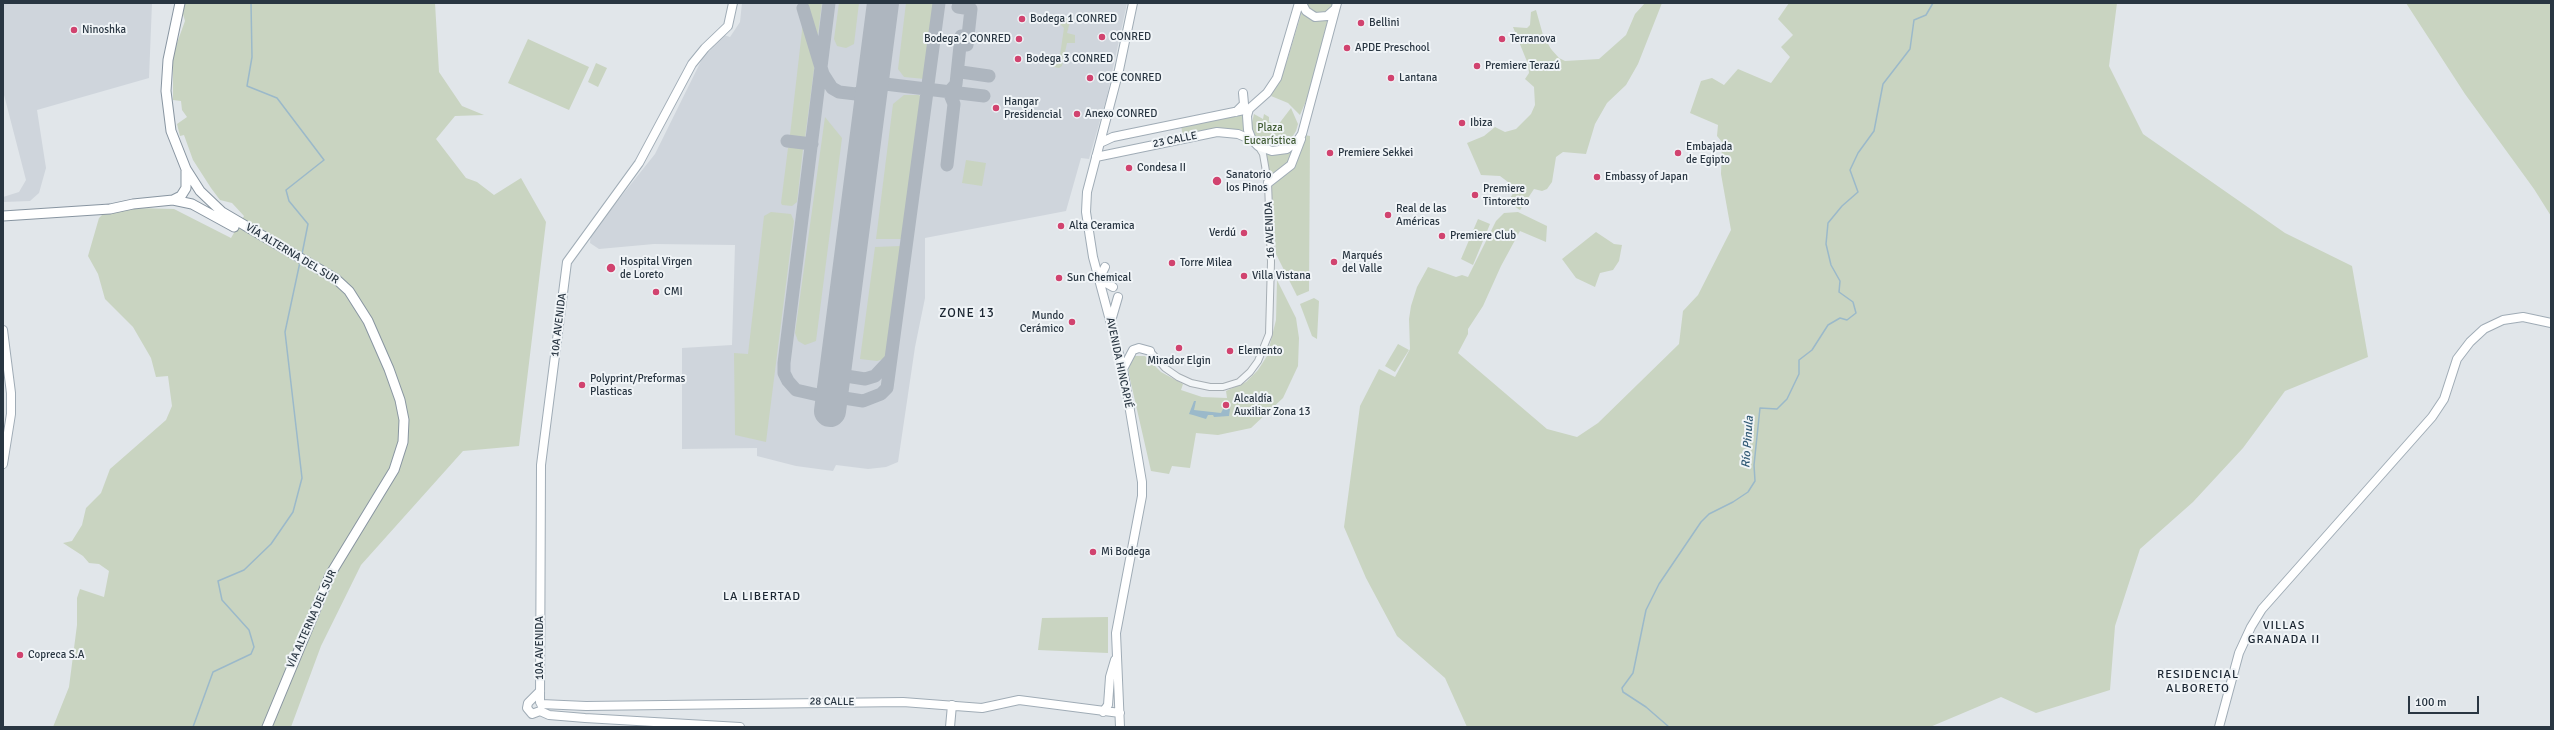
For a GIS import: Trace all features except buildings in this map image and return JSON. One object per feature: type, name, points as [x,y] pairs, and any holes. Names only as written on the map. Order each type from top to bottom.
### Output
[{"type":"highway","name":"VÍA ALTERNA DEL SUR","points":[[180,3],[168,60],[166,91],[171,131],[186,169],[210,201],[233,223],[326,280],[348,300],[376,349],[394,387]]},
{"type":"highway","points":[[173,200],[181,196],[186,188],[186,169]]},
{"type":"highway","name":"VÍA ALTERNA DEL SUR","points":[[3,216],[110,209],[133,204],[173,200],[192,204],[233,223],[336,279],[360,307],[394,387],[404,420],[394,470],[330,575],[303,631],[264,726]]},
{"type":"highway","points":[[3,210],[133,204]]},
{"type":"main road","name":"AVENIDA HINCAPIÉ","points":[[1120,727],[1116,651],[1118,621],[1143,490],[1123,369],[1088,236],[1086,212],[1087,192],[1119,70],[1132,3]]},
{"type":"main road","points":[[1301,3],[1306,11],[1316,17],[1327,16],[1336,5]]},
{"type":"main road","points":[[1255,143],[1246,123],[1249,109],[1267,93],[1277,78],[1301,3]]},
{"type":"main road","points":[[1268,183],[1293,163],[1336,5]]},
{"type":"main road","name":"10A AVENIDA","points":[[538,704],[540,691],[541,465],[567,262],[631,175],[692,64],[705,48],[726,30],[732,7]]},
{"type":"main road","points":[[1234,113],[1244,104],[1243,93]]},
{"type":"main road","name":"23 CALLE","points":[[1100,143],[1112,137],[1249,109]]},
{"type":"main road","points":[[1177,124],[1180,139]]},
{"type":"main road","points":[[1104,128],[1112,137]]},
{"type":"main road","name":"23 CALLE","points":[[1096,157],[1217,132],[1238,134],[1272,151],[1287,149],[1298,140],[1302,134]]},
{"type":"main road","points":[[1105,267],[1099,279],[1113,286]]},
{"type":"main road","points":[[1111,321],[1118,297]]},
{"type":"main road","points":[[2220,727],[2239,653],[2251,626],[2262,609],[2323,542],[2441,406],[2457,360],[2470,342],[2484,329],[2503,320],[2528,317],[2551,323]]},
{"type":"main road","points":[[3,330],[8,359],[11,407],[3,464]]},
{"type":"main road","points":[[1123,369],[1133,350],[1139,348],[1150,351]]},
{"type":"main road","points":[[1103,712],[1108,705],[1110,677],[1116,651]]},
{"type":"main road","name":"28 CALLE","points":[[538,704],[586,706],[903,702],[988,708],[1010,700],[1019,700],[1120,713]]},
{"type":"main road","points":[[538,704],[549,715],[740,727]]},
{"type":"main road","points":[[950,727],[952,705]]},
{"type":"street","name":"16 AVENIDA","points":[[1150,351],[1165,368],[1186,382],[1202,387],[1226,386],[1246,376],[1258,361],[1269,334],[1271,317],[1271,262],[1268,183],[1263,154],[1255,143]]},
{"type":"shaded area","name":"Ninoshka","points":[[3,3],[152,3],[149,78],[37,110],[46,168],[39,193],[30,201],[3,202],[3,197],[19,192],[26,180],[3,91]]},
{"type":"shaded area","points":[[742,3],[1127,3],[1107,96],[1089,159],[1081,158],[1066,211],[925,238],[925,298],[915,347],[898,462],[886,467],[868,469],[836,465],[833,471],[796,466],[757,456],[757,448],[682,449],[682,348],[732,345],[735,245],[654,244],[599,249],[590,243],[591,234],[655,154],[702,59],[724,35],[730,37],[740,22]]},
{"type":"green space","points":[[185,3],[435,3],[439,72],[462,106],[484,115],[455,116],[436,139],[466,178],[477,182],[494,195],[521,178],[546,222],[519,446],[463,451],[361,565],[321,646],[291,727],[53,727],[69,687],[77,625],[77,598],[80,589],[104,597],[109,571],[99,564],[89,563],[83,556],[63,543],[72,541],[82,525],[86,508],[101,493],[110,469],[166,420],[172,406],[168,376],[156,377],[151,358],[133,327],[105,299],[98,274],[88,256],[99,218],[105,212],[136,208],[174,209],[231,238],[244,216],[232,203],[220,200],[193,160],[184,135],[180,136],[177,124],[187,117],[182,110],[181,101],[173,100],[173,54],[185,21],[183,14]]},
{"type":"green space","points":[[806,3],[822,3],[817,41],[815,40]]},
{"type":"green space","points":[[839,3],[859,3],[854,44],[846,48],[837,46],[834,39]]},
{"type":"green space","points":[[906,3],[934,3],[925,79],[904,77],[898,69]]},
{"type":"green space","points":[[1305,3],[1334,3],[1324,13],[1315,13]]},
{"type":"green space","points":[[1645,3],[1662,3],[1638,64],[1626,85],[1607,103],[1595,124],[1586,154],[1563,152],[1556,157],[1552,182],[1547,189],[1542,191],[1534,189],[1520,210],[1508,202],[1516,188],[1500,176],[1481,175],[1467,143],[1484,136],[1495,127],[1505,132],[1516,129],[1531,114],[1535,105],[1534,87],[1525,79],[1529,73],[1528,64],[1513,27],[1527,28],[1530,25],[1531,12],[1536,10],[1543,35],[1551,49],[1559,58],[1565,61],[1599,59],[1626,35],[1635,14]]},
{"type":"green space","points":[[1789,3],[2117,3],[2109,66],[2143,134],[2285,233],[2352,266],[2368,357],[2285,391],[2243,448],[2193,502],[2140,549],[2115,626],[2110,690],[2036,713],[2001,697],[1930,727],[1467,727],[1445,678],[1397,636],[1366,578],[1344,527],[1360,406],[1379,369],[1395,377],[1410,349],[1409,319],[1411,306],[1417,287],[1428,267],[1456,277],[1462,275],[1468,277],[1496,221],[1504,213],[1518,212],[1547,226],[1546,242],[1520,231],[1501,266],[1483,306],[1468,329],[1468,334],[1458,353],[1547,429],[1577,437],[1598,423],[1679,344],[1683,311],[1698,295],[1731,230],[1721,174],[1722,142],[1717,136],[1718,125],[1690,113],[1701,81],[1712,78],[1724,85],[1738,69],[1771,83],[1790,57],[1781,47],[1793,35],[1778,19]]},
{"type":"green space","points":[[2406,3],[2551,3],[2551,216],[2534,189],[2465,94]]},
{"type":"green space","points":[[1302,11],[1315,20],[1328,19],[1309,94],[1300,115],[1288,103],[1271,96],[1287,61]]},
{"type":"green space","points":[[1062,17],[1071,18],[1067,33],[1075,35],[1075,43],[1067,43],[1062,66],[1059,68],[1053,67],[1054,63],[1059,62],[1064,28],[1060,24]]},
{"type":"green space","points":[[803,22],[815,62],[805,138],[803,140],[792,138],[790,135]]},
{"type":"green space","points":[[528,39],[589,67],[569,110],[508,83]]},
{"type":"green space","points":[[596,63],[607,68],[598,87],[588,82]]},
{"type":"green space","points":[[904,95],[919,95],[921,98],[902,239],[876,239],[893,104]]},
{"type":"green space","name":"Plaza Eucarística","points":[[1291,108],[1298,124],[1296,131],[1289,142],[1276,147],[1263,144],[1257,139],[1251,127],[1254,114],[1263,119],[1264,114],[1269,117],[1269,122],[1278,125]]},
{"type":"green space","points":[[1245,113],[1245,133],[1183,136],[1181,126]]},
{"type":"green space","points":[[825,117],[842,138],[816,341],[805,345],[798,341],[795,333]]},
{"type":"green space","points":[[1305,135],[1310,136],[1309,291],[1297,296],[1276,254],[1271,183],[1292,167]]},
{"type":"green space","points":[[792,146],[803,149],[797,202],[792,206],[782,205],[781,203],[788,148]]},
{"type":"green space","points":[[1295,148],[1293,160],[1271,179],[1265,153]]},
{"type":"green space","points":[[966,160],[986,163],[982,186],[962,183]]},
{"type":"green space","points":[[771,212],[791,214],[794,221],[766,442],[735,435],[734,353],[748,354],[764,216]]},
{"type":"green space","points":[[1478,219],[1490,224],[1473,265],[1461,259]]},
{"type":"green space","points":[[1596,232],[1614,244],[1622,245],[1619,261],[1613,270],[1600,273],[1595,287],[1576,278],[1562,259]]},
{"type":"green space","points":[[901,246],[887,354],[884,359],[877,361],[860,359],[875,247]]},
{"type":"green space","points":[[1277,280],[1296,318],[1299,338],[1298,366],[1283,398],[1251,428],[1218,435],[1196,433],[1190,468],[1172,466],[1169,474],[1151,471],[1130,379],[1128,366],[1133,356],[1145,356],[1161,372],[1183,384],[1181,390],[1202,397],[1227,398],[1226,391],[1246,382],[1258,370],[1267,356],[1276,320]]},
{"type":"green space","points":[[1314,298],[1319,301],[1317,339],[1312,336],[1300,304]]},
{"type":"green space","points":[[1398,344],[1409,350],[1395,372],[1385,366]]},
{"type":"green space","points":[[1108,617],[1108,653],[1038,650],[1042,618]]},
{"type":"water","points":[[1194,401],[1196,401],[1194,410],[1221,413],[1223,409],[1230,409],[1229,416],[1214,417],[1213,415],[1208,415],[1206,419],[1189,414]]},
{"type":"waterway","points":[[251,3],[252,57],[247,86],[277,98],[324,160],[286,190],[289,201],[308,224],[302,254]]},
{"type":"waterway","name":"Río Pinula","points":[[1669,727],[1646,707],[1623,692],[1622,688],[1633,673],[1646,610],[1659,584],[1701,522],[1709,514],[1733,502],[1748,492],[1755,481],[1754,465],[1760,408],[1777,409],[1787,399],[1799,374],[1799,360],[1812,350],[1828,325],[1840,318],[1847,320],[1856,313],[1853,302],[1839,292],[1840,281],[1831,265],[1826,244],[1828,223],[1842,206],[1858,192],[1850,170],[1858,153],[1874,131],[1883,84],[1910,49],[1914,20],[1926,15],[1933,3]]},
{"type":"waterway","points":[[193,727],[213,672],[251,654],[254,647],[249,630],[222,600],[218,581],[244,570],[271,544],[293,512],[302,478],[285,332],[300,262]]},
{"type":"taxiway","points":[[829,3],[784,363],[784,373],[788,381],[796,390],[818,395],[826,393],[833,386],[844,398],[863,401],[881,394],[887,388],[939,3]]},
{"type":"taxiway","points":[[958,7],[971,9],[967,45]]},
{"type":"taxiway","points":[[803,8],[823,74],[832,88],[839,92],[856,94],[885,84]]},
{"type":"taxiway","points":[[947,165],[954,104],[949,92],[956,84],[961,36],[968,36]]},
{"type":"taxiway","points":[[958,68],[961,72],[989,76]]},
{"type":"taxiway","points":[[873,76],[885,84],[984,96]]},
{"type":"taxiway","points":[[856,94],[870,103]]},
{"type":"taxiway","points":[[787,141],[812,144]]},
{"type":"taxiway","points":[[836,363],[846,376],[865,379],[875,376],[890,360]]},
{"type":"runway","points":[[830,411],[883,3]]},
{"type":"place","name":"Bodega 1 CONRED","points":[[1022,19]]},
{"type":"place","name":"Bellini","points":[[1361,23]]},
{"type":"place","name":"Ninoshka","points":[[74,30]]},
{"type":"place","name":"CONRED","points":[[1102,37]]},
{"type":"place","name":"Bodega 2 CONRED","points":[[1019,39]]},
{"type":"place","name":"Terranova","points":[[1502,39]]},
{"type":"place","name":"APDE Preschool","points":[[1347,48]]},
{"type":"place","name":"Bodega 3 CONRED","points":[[1018,59]]},
{"type":"place","name":"Premiere Terazú","points":[[1477,66]]},
{"type":"place","name":"COE CONRED","points":[[1090,78]]},
{"type":"place","name":"Lantana","points":[[1391,78]]},
{"type":"place","name":"Hangar Presidencial","points":[[996,108]]},
{"type":"place","name":"Anexo CONRED","points":[[1077,114]]},
{"type":"place","name":"Ibiza","points":[[1462,123]]},
{"type":"place","name":"Premiere Sekkei","points":[[1330,153]]},
{"type":"place","name":"Embajada de Egipto","points":[[1678,153]]},
{"type":"place","name":"Condesa II","points":[[1129,168]]},
{"type":"place","name":"Embassy of Japan","points":[[1597,177]]},
{"type":"place","name":"Sanatorio los Pinos","points":[[1217,181]]},
{"type":"place","name":"Premiere Tintoretto","points":[[1475,195]]},
{"type":"place","name":"Real de las Américas","points":[[1388,215]]},
{"type":"place","name":"Alta Ceramica","points":[[1061,226]]},
{"type":"place","name":"Verdú","points":[[1244,233]]},
{"type":"place","name":"Premiere Club","points":[[1442,236]]},
{"type":"place","name":"Marqués del Valle","points":[[1334,262]]},
{"type":"place","name":"Torre Milea","points":[[1172,263]]},
{"type":"place","name":"Hospital Virgen de Loreto","points":[[611,268]]},
{"type":"place","name":"Villa Vistana","points":[[1244,276]]},
{"type":"place","name":"Sun Chemical","points":[[1059,278]]},
{"type":"place","name":"CMI","points":[[656,292]]},
{"type":"place","name":"Mundo Cerámico","points":[[1072,322]]},
{"type":"place","name":"Mirador Elgin","points":[[1179,348]]},
{"type":"place","name":"Elemento","points":[[1230,351]]},
{"type":"place","name":"Polyprint/Preformas Plasticas","points":[[582,385]]},
{"type":"place","name":"Alcaldía Auxiliar Zona 13","points":[[1226,405]]},
{"type":"place","name":"Mi Bodega","points":[[1093,552]]},
{"type":"place","name":"Copreca S.A","points":[[20,655]]},
{"type":"district","name":"ZONE 13","points":[[967,314]]},
{"type":"district","name":"LA LIBERTAD","points":[[762,597]]},
{"type":"district","name":"VILLAS GRANADA II","points":[[2284,633]]},
{"type":"district","name":"RESIDENCIAL ALBORETO","points":[[2198,682]]}]
